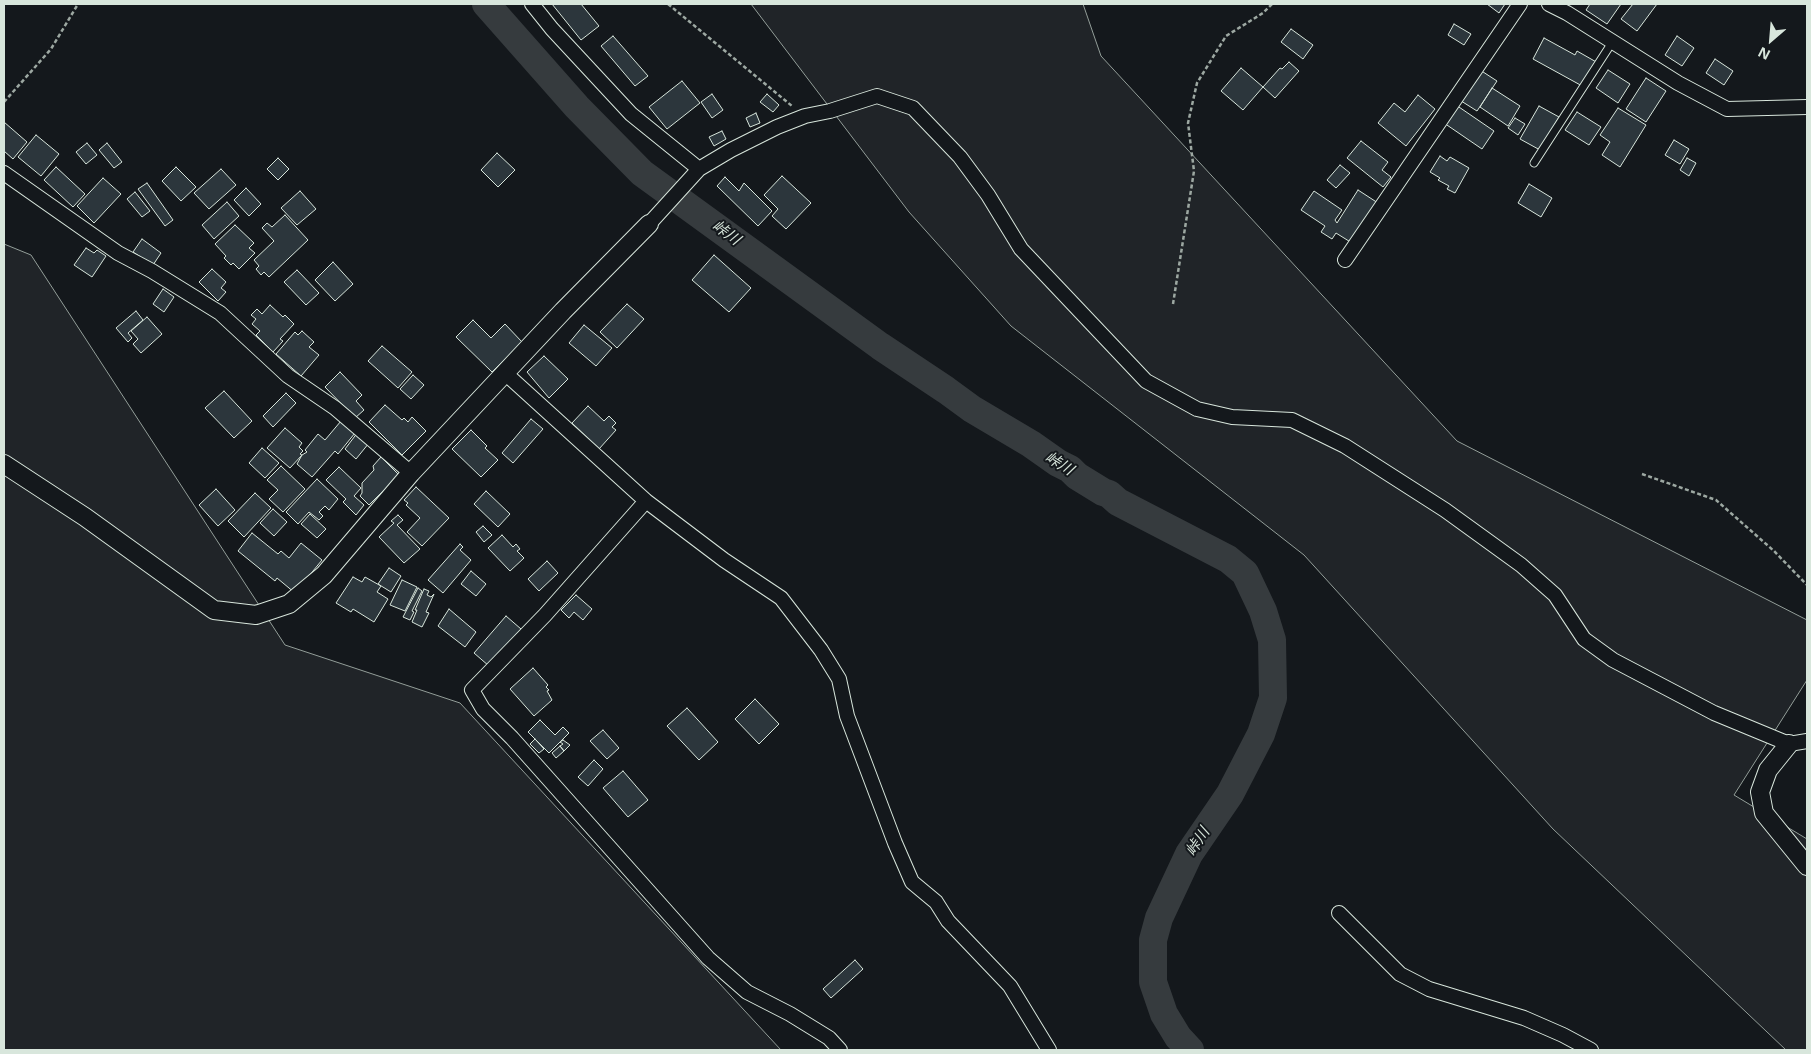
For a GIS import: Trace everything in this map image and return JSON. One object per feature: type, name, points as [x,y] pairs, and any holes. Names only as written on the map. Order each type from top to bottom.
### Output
[{"type":"street","points":[[532,4],[552,29],[631,114],[699,169]]},
{"type":"street","points":[[1345,260],[1520,4]]},
{"type":"street","points":[[1549,4],[1571,8],[1613,41],[1678,83],[1727,109],[1807,107]]},
{"type":"street","points":[[4,464],[85,517],[214,610],[256,616],[288,604],[324,575],[411,474],[699,169],[731,150],[805,116],[830,111],[877,96],[913,108],[960,157],[988,195],[1021,249],[1146,381],[1198,409],[1232,418],[1292,420],[1345,446],[1445,510],[1521,565],[1555,595],[1584,639],[1613,660],[1714,713],[1789,744],[1807,741]]},
{"type":"street","points":[[4,173],[118,253],[152,271],[220,313],[288,376],[335,408],[411,474]]},
{"type":"street","points":[[505,373],[646,501],[724,560],[781,598],[821,650],[839,679],[847,716],[894,843],[912,882],[936,902],[948,921],[1010,986],[1048,1050]]},
{"type":"street","points":[[646,501],[545,615],[472,690],[484,709],[708,958],[747,992],[790,1014],[829,1038],[840,1050]]},
{"type":"street","points":[[1789,744],[1768,770],[1760,792],[1764,813],[1807,866]]},
{"type":"street","points":[[1339,913],[1400,974],[1429,990],[1524,1018],[1591,1050]]},
{"type":"lane","points":[[1534,163],[1613,41]]},
{"type":"path","points":[[4,102],[51,49],[78,4]]},
{"type":"path","points":[[668,4],[805,116]]},
{"type":"path","points":[[1173,304],[1194,171],[1188,123],[1198,83],[1226,36],[1263,13],[1272,4]]},
{"type":"path","points":[[1642,474],[1716,500],[1774,551],[1807,585]]},
{"type":"shaded area","points":[[751,4],[1083,4],[1101,56],[1457,441],[1807,620],[1807,680],[1734,795],[1807,839],[1807,1050],[1786,1050],[1553,829],[1304,555],[1011,326],[909,212]]},
{"type":"shaded area","points":[[4,244],[31,255],[285,645],[460,703],[781,1050],[4,1050]]},
{"type":"building","points":[[552,4],[581,4],[599,26],[581,40]]},
{"type":"building","points":[[1487,4],[1505,4],[1499,13]]},
{"type":"building","points":[[1590,4],[1621,4],[1607,24],[1586,10]]},
{"type":"building","points":[[1633,4],[1657,4],[1637,31],[1621,19]]},
{"type":"building","points":[[1454,24],[1471,34],[1464,45],[1448,35]]},
{"type":"building","points":[[1291,29],[1313,45],[1303,59],[1281,42]]},
{"type":"building","points":[[613,36],[648,76],[635,86],[601,46]]},
{"type":"building","points":[[1677,36],[1694,48],[1682,66],[1665,55]]},
{"type":"building","points":[[1544,38],[1575,55],[1577,51],[1598,63],[1584,87],[1533,59]]},
{"type":"building","points":[[1715,59],[1733,71],[1724,85],[1706,73]]},
{"type":"building","points":[[1289,62],[1299,71],[1275,98],[1263,87],[1280,68],[1282,69]]},
{"type":"building","points":[[1241,68],[1263,87],[1243,110],[1221,91]]},
{"type":"building","points":[[1477,68],[1497,81],[1477,111],[1458,99]]},
{"type":"building","points":[[1608,70],[1630,84],[1618,103],[1596,88]]},
{"type":"building","points":[[1646,78],[1666,91],[1646,122],[1626,109]]},
{"type":"building","points":[[682,81],[700,103],[667,129],[649,107]]},
{"type":"building","points":[[1492,88],[1520,106],[1508,126],[1480,107]]},
{"type":"building","points":[[712,94],[723,110],[712,118],[701,102]]},
{"type":"building","points":[[767,94],[779,105],[773,112],[760,102]]},
{"type":"building","points":[[1418,95],[1435,109],[1406,146],[1378,123],[1394,103],[1405,112]]},
{"type":"building","points":[[1456,105],[1494,131],[1482,149],[1444,123]]},
{"type":"building","points":[[1539,106],[1559,117],[1540,150],[1520,139]]},
{"type":"building","points":[[1618,108],[1646,125],[1620,167],[1602,155],[1610,142],[1600,135]]},
{"type":"building","points":[[1577,112],[1601,127],[1589,145],[1565,130]]},
{"type":"building","points":[[756,113],[760,123],[750,127],[746,118]]},
{"type":"building","points":[[1515,118],[1525,124],[1518,135],[1508,128]]},
{"type":"building","points":[[4,122],[27,142],[13,159],[4,151]]},
{"type":"building","points":[[722,131],[726,139],[714,146],[709,137]]},
{"type":"building","points":[[36,135],[59,154],[41,176],[18,157]]},
{"type":"building","points":[[1674,140],[1689,149],[1680,164],[1665,155]]},
{"type":"building","points":[[1361,141],[1388,162],[1382,170],[1391,177],[1383,187],[1347,158]]},
{"type":"building","points":[[87,143],[97,155],[86,164],[76,152]]},
{"type":"building","points":[[107,143],[122,162],[114,168],[99,150]]},
{"type":"building","points":[[497,153],[515,170],[498,187],[481,170]]},
{"type":"building","points":[[1440,156],[1447,161],[1450,157],[1469,168],[1455,193],[1447,189],[1449,186],[1438,180],[1440,178],[1430,172]]},
{"type":"building","points":[[278,158],[289,169],[278,180],[267,169]]},
{"type":"building","points":[[1687,158],[1696,163],[1689,176],[1680,170]]},
{"type":"building","points":[[1340,165],[1350,173],[1336,188],[1327,180]]},
{"type":"building","points":[[56,167],[85,194],[73,207],[44,180]]},
{"type":"building","points":[[176,167],[196,187],[181,201],[162,181]]},
{"type":"building","points":[[221,169],[236,185],[209,209],[194,193]]},
{"type":"building","points":[[782,176],[811,203],[786,229],[772,216],[778,209],[764,195]]},
{"type":"building","points":[[725,177],[739,191],[744,183],[772,211],[758,226],[717,186]]},
{"type":"building","points":[[103,178],[121,194],[94,223],[77,206]]},
{"type":"building","points":[[147,183],[173,220],[165,226],[138,189]]},
{"type":"building","points":[[1529,184],[1552,198],[1541,217],[1518,203]]},
{"type":"building","points":[[246,188],[261,204],[249,216],[234,200]]},
{"type":"building","points":[[1358,190],[1378,203],[1352,243],[1336,233],[1332,239],[1321,232],[1325,226],[1301,210],[1314,191],[1342,210],[1335,220],[1337,223]]},
{"type":"building","points":[[300,191],[316,209],[297,225],[281,208]]},
{"type":"building","points":[[135,192],[150,211],[142,217],[127,199]]},
{"type":"building","points":[[227,202],[239,216],[214,239],[202,225]]},
{"type":"building","points":[[285,215],[308,240],[269,277],[264,272],[261,275],[256,269],[259,266],[254,260],[274,241],[262,228],[267,223],[272,227]]},
{"type":"building","points":[[235,225],[254,243],[249,248],[255,253],[239,269],[233,263],[231,265],[224,258],[226,256],[215,244]]},
{"type":"building","points":[[142,239],[161,253],[153,265],[133,252]]},
{"type":"building","points":[[86,248],[94,253],[97,250],[106,256],[92,277],[74,265]]},
{"type":"building","points":[[714,255],[751,288],[729,312],[692,280]]},
{"type":"building","points":[[333,262],[353,284],[335,301],[315,280]]},
{"type":"building","points":[[212,269],[226,282],[221,288],[226,292],[218,301],[199,282]]},
{"type":"building","points":[[297,270],[319,293],[306,305],[284,282]]},
{"type":"building","points":[[163,289],[174,297],[164,312],[153,304]]},
{"type":"building","points":[[627,304],[644,319],[617,348],[600,332]]},
{"type":"building","points":[[270,305],[294,324],[280,339],[283,341],[273,352],[256,335],[260,331],[252,324],[256,319],[251,315],[257,309],[262,314]]},
{"type":"building","points":[[136,311],[143,320],[128,333],[132,338],[128,342],[116,328]]},
{"type":"building","points":[[147,317],[162,334],[141,353],[133,344],[138,339],[131,331]]},
{"type":"building","points":[[473,320],[491,338],[505,324],[522,342],[492,372],[456,337]]},
{"type":"building","points":[[584,325],[612,348],[596,366],[569,343]]},
{"type":"building","points":[[302,331],[314,342],[309,347],[319,355],[301,376],[276,354],[295,332],[298,335]]},
{"type":"building","points":[[382,346],[412,372],[398,388],[368,361]]},
{"type":"building","points":[[544,356],[568,379],[549,398],[527,372]]},
{"type":"building","points":[[340,372],[362,395],[356,401],[364,410],[355,418],[325,387]]},
{"type":"building","points":[[413,375],[424,385],[411,399],[400,389]]},
{"type":"building","points":[[224,391],[252,421],[234,438],[205,408]]},
{"type":"building","points":[[286,393],[296,403],[273,427],[263,416]]},
{"type":"building","points":[[385,405],[402,420],[404,418],[408,422],[412,417],[426,431],[402,455],[369,422]]},
{"type":"building","points":[[588,406],[604,421],[609,416],[616,423],[612,427],[616,430],[599,449],[572,423]]},
{"type":"building","points":[[531,419],[543,429],[513,463],[502,453]]},
{"type":"building","points":[[341,421],[355,433],[338,454],[335,451],[312,477],[297,464],[318,434],[325,440]]},
{"type":"building","points":[[285,428],[302,443],[299,447],[303,451],[300,454],[302,455],[290,468],[267,448]]},
{"type":"building","points":[[471,430],[487,446],[485,448],[498,460],[481,477],[452,449]]},
{"type":"building","points":[[358,432],[369,443],[356,459],[345,449]]},
{"type":"building","points":[[262,448],[279,463],[265,478],[249,463]]},
{"type":"building","points":[[381,457],[399,475],[369,505],[360,496],[362,493],[362,483],[374,470],[373,466]]},
{"type":"building","points":[[281,466],[305,489],[283,512],[269,499],[278,490],[267,480]]},
{"type":"building","points":[[339,467],[361,488],[354,496],[364,505],[356,515],[343,502],[346,499],[326,480]]},
{"type":"building","points":[[317,479],[338,499],[329,510],[325,506],[319,512],[323,516],[319,520],[309,512],[298,524],[286,512]]},
{"type":"building","points":[[416,487],[449,518],[422,546],[407,532],[420,518],[406,505],[408,503],[404,500]]},
{"type":"building","points":[[216,489],[235,510],[218,526],[199,505]]},
{"type":"building","points":[[486,491],[510,514],[498,527],[474,504]]},
{"type":"building","points":[[255,493],[271,508],[244,537],[228,521]]},
{"type":"building","points":[[273,509],[287,522],[274,536],[260,523]]},
{"type":"building","points":[[310,514],[326,529],[317,538],[301,524]]},
{"type":"building","points":[[398,515],[403,520],[397,525],[420,549],[404,563],[379,537],[394,523],[391,521]]},
{"type":"building","points":[[483,526],[492,535],[484,542],[476,532]]},
{"type":"building","points":[[252,533],[278,554],[281,551],[289,558],[301,543],[322,560],[295,593],[277,578],[275,581],[238,551]]},
{"type":"building","points":[[502,535],[513,547],[516,544],[520,549],[517,551],[524,558],[510,571],[488,548]]},
{"type":"building","points":[[460,544],[463,547],[460,550],[471,560],[443,593],[428,580]]},
{"type":"building","points":[[547,561],[558,573],[539,591],[528,579]]},
{"type":"building","points":[[389,568],[401,576],[391,592],[378,584]]},
{"type":"building","points":[[471,571],[486,584],[476,596],[461,584]]},
{"type":"building","points":[[353,577],[362,582],[365,577],[381,586],[377,592],[388,599],[374,622],[353,609],[351,612],[336,603]]},
{"type":"building","points":[[402,580],[417,587],[405,611],[390,605]]},
{"type":"building","points":[[418,588],[422,591],[412,611],[414,612],[410,620],[403,617]]},
{"type":"building","points":[[424,589],[429,591],[427,595],[431,597],[434,594],[426,612],[429,613],[422,627],[412,622]]},
{"type":"building","points":[[576,595],[592,609],[583,620],[574,612],[569,618],[561,610]]},
{"type":"building","points":[[449,609],[476,632],[465,647],[438,626]]},
{"type":"building","points":[[506,616],[521,629],[489,666],[474,653]]},
{"type":"building","points":[[533,668],[548,685],[546,687],[549,690],[547,691],[552,700],[534,716],[510,689]]},
{"type":"building","points":[[755,699],[779,724],[759,744],[735,719]]},
{"type":"building","points":[[687,708],[718,742],[699,760],[667,726]]},
{"type":"building","points":[[540,720],[555,735],[563,727],[569,733],[549,753],[528,732]]},
{"type":"building","points":[[603,730],[619,748],[607,759],[590,741]]},
{"type":"building","points":[[535,739],[544,749],[539,753],[530,744]]},
{"type":"building","points":[[563,740],[570,745],[564,751],[560,746],[563,744],[560,742]]},
{"type":"building","points":[[560,746],[564,751],[556,758],[552,753]]},
{"type":"building","points":[[594,760],[603,769],[588,786],[578,777]]},
{"type":"building","points":[[623,771],[648,800],[628,817],[603,788]]},
{"type":"building","points":[[855,960],[863,969],[831,998],[823,989]]},
{"type":"waterway","name":"峠川","points":[[486,4],[577,107],[642,173],[880,346],[972,409],[1031,444],[1070,469],[1077,476],[1109,494],[1118,502],[1228,559],[1245,573],[1263,611],[1272,640],[1273,698],[1261,734],[1230,794],[1189,854],[1159,918],[1153,940],[1153,982],[1164,1014],[1178,1037],[1190,1050]]}]
